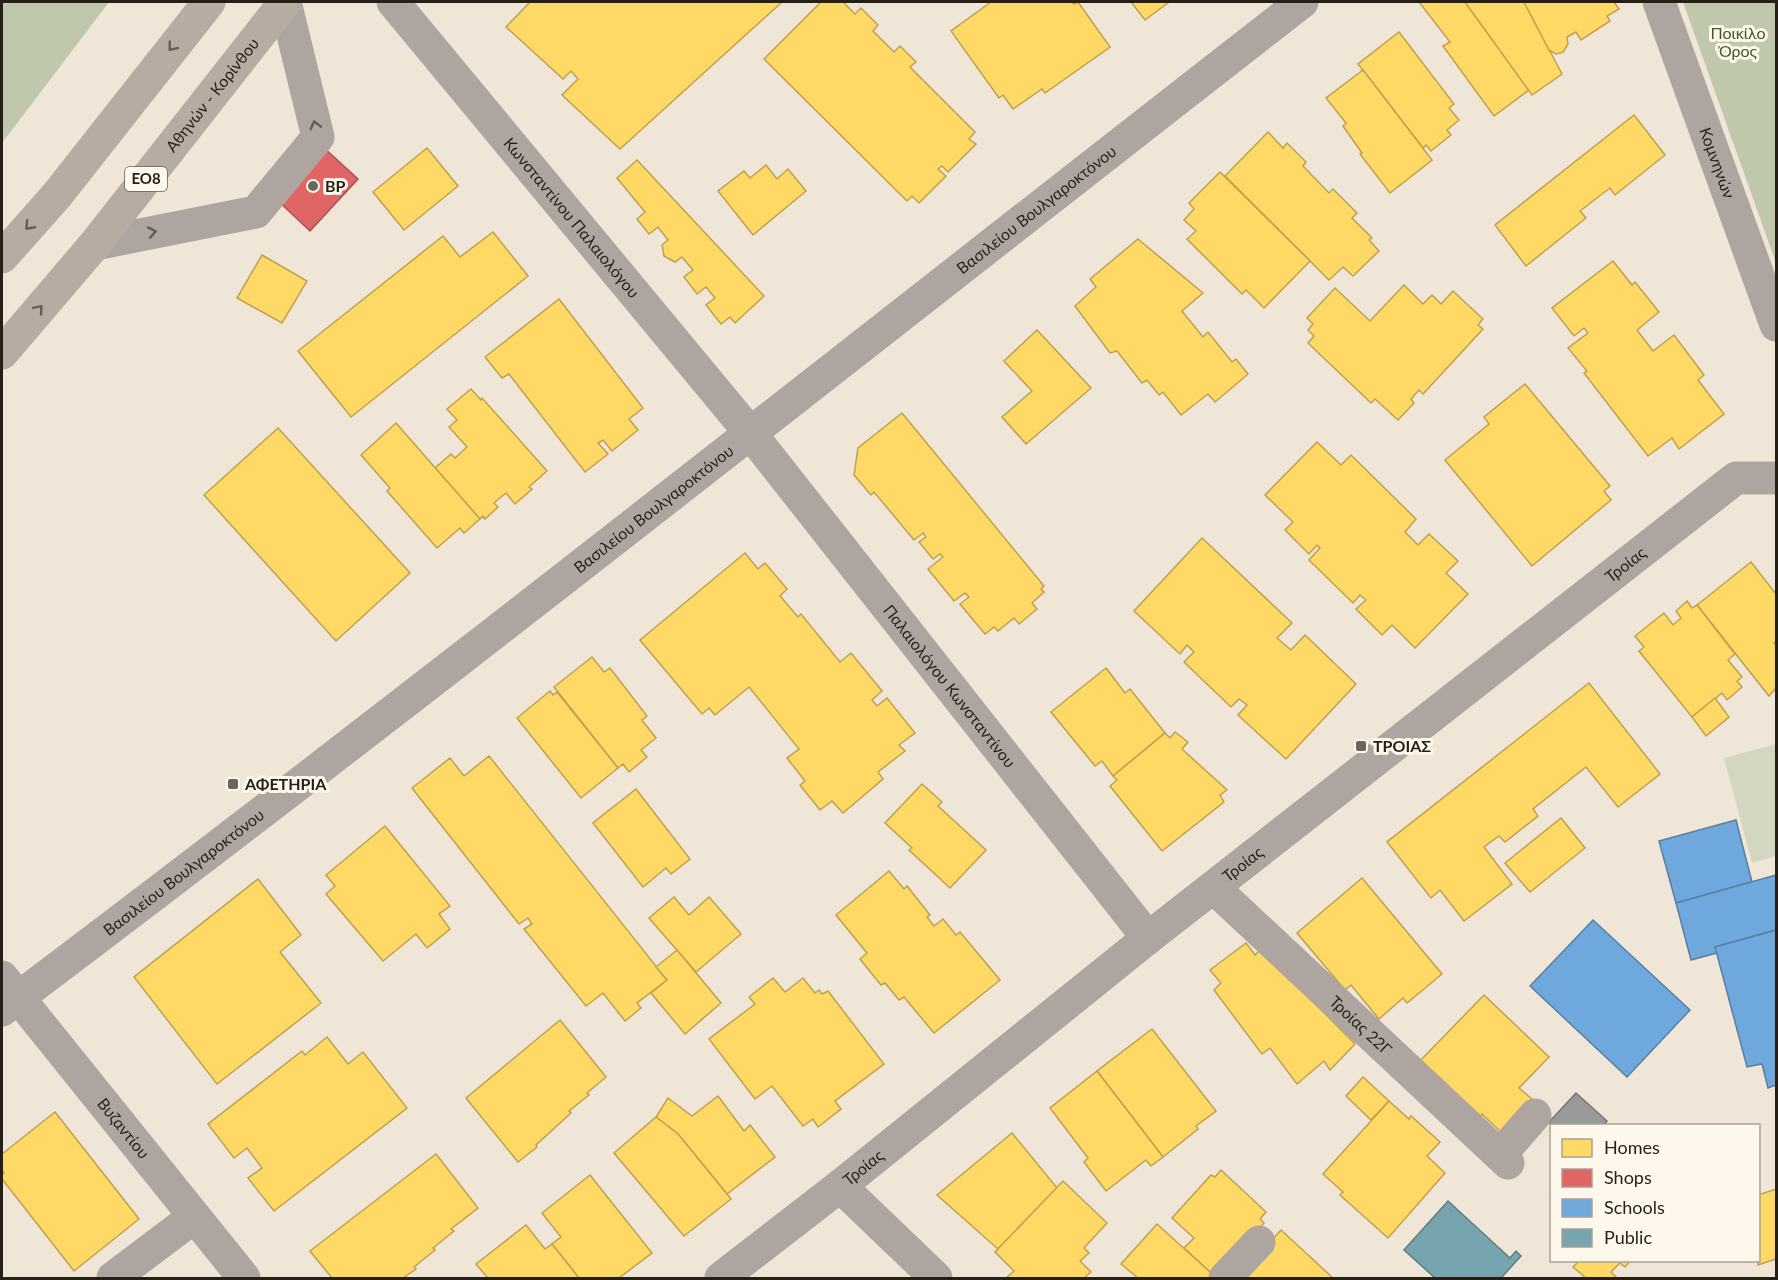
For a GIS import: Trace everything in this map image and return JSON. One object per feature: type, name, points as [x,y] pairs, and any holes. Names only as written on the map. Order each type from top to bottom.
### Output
[{"type":"highway","points":[[2,257],[57,195],[209,2]]},
{"type":"highway","name":"Αθηνών - Κορίνθου","points":[[2,353],[95,244],[285,2]]},
{"type":"street","points":[[95,244],[256,212],[318,137],[285,2]]},
{"type":"street","name":"Βασιλείου Βουλγαροκτόνου","points":[[7,995],[255,819],[1302,2]]},
{"type":"street","name":"Κομνηνών","points":[[1659,2],[1776,325]]},
{"type":"street","name":"Κωνσταντίνου Παλαιολόγου","points":[[401,5],[751,434]]},
{"type":"street","name":"Παλαιολόγου Κωνσταντίνου","points":[[751,434],[1148,938]]},
{"type":"street","name":"Τροίας","points":[[721,1278],[840,1186],[1148,938],[1736,478],[1776,478]]},
{"type":"street","name":"Τροίας 22Γ","points":[[1214,888],[1504,1159],[1535,1115]]},
{"type":"street","name":"Βυζαντίου","points":[[7,995],[244,1278]]},
{"type":"street","points":[[840,1186],[936,1278]]},
{"type":"street","points":[[113,1278],[194,1217]]},
{"type":"street","points":[[1225,1278],[1260,1242]]},
{"type":"green space","points":[[2,2],[109,2],[2,143]]},
{"type":"green space","name":"Ποικίλο Όρος","points":[[1683,2],[1776,2],[1776,263]]},
{"type":"green space","points":[[1776,744],[1776,856],[1752,863],[1724,758]]},
{"type":"building: Homes","points":[[530,2],[782,2],[620,149],[562,95],[578,79],[571,71],[563,79],[506,27]]},
{"type":"building: Homes","points":[[821,2],[843,2],[855,14],[861,8],[878,25],[873,31],[894,52],[900,46],[916,62],[910,67],[975,132],[969,139],[976,144],[948,172],[942,166],[938,169],[946,176],[919,203],[912,196],[907,201],[764,59]]},
{"type":"building: Homes","points":[[991,2],[1072,2],[1074,4],[1078,2],[1110,47],[1045,93],[1042,89],[1013,109],[1003,95],[999,98],[951,31]]},
{"type":"building: Homes","points":[[1131,2],[1169,2],[1145,20]]},
{"type":"building: Homes","points":[[1419,2],[1465,2],[1529,90],[1494,116],[1443,46],[1450,42]]},
{"type":"building: Homes","points":[[1465,2],[1524,2],[1562,74],[1532,95]]},
{"type":"building: Homes","points":[[1524,2],[1614,2],[1619,9],[1607,16],[1610,21],[1581,40],[1576,32],[1567,37],[1568,44],[1563,52],[1556,54],[1549,50]]},
{"type":"building: Homes","points":[[1399,32],[1454,104],[1449,108],[1459,120],[1447,130],[1451,135],[1431,151],[1426,145],[1423,148],[1358,64]]},
{"type":"building: Homes","points":[[1363,70],[1432,160],[1390,193],[1360,154],[1362,153],[1343,126],[1346,123],[1326,98]]},
{"type":"building: Homes","points":[[1634,115],[1665,155],[1615,195],[1610,188],[1580,211],[1586,218],[1526,266],[1495,225]]},
{"type":"building: Homes","points":[[1268,132],[1283,148],[1287,143],[1306,162],[1303,166],[1329,193],[1333,189],[1357,213],[1352,218],[1372,238],[1369,240],[1379,251],[1353,276],[1343,267],[1329,280],[1225,176]]},
{"type":"building: Homes","points":[[427,148],[458,186],[404,230],[373,192]]},
{"type":"building: Homes","points":[[637,160],[764,296],[735,323],[730,317],[721,324],[706,305],[715,298],[706,287],[697,294],[684,277],[693,270],[682,257],[675,262],[664,256],[662,245],[668,240],[658,227],[649,234],[637,219],[645,212],[617,178]]},
{"type":"building: Homes","points":[[766,165],[777,179],[788,169],[806,191],[753,235],[718,191],[744,171],[750,178]]},
{"type":"building: Homes","points":[[1220,172],[1310,261],[1264,308],[1246,290],[1242,294],[1187,239],[1196,231],[1184,220],[1194,209],[1189,203]]},
{"type":"building: Homes","points":[[493,232],[528,276],[351,417],[298,351],[443,236],[460,257]]},
{"type":"building: Homes","points":[[1138,239],[1203,293],[1182,311],[1203,337],[1208,332],[1232,362],[1236,359],[1248,374],[1215,402],[1208,394],[1181,415],[1163,392],[1159,395],[1147,380],[1142,383],[1117,351],[1110,353],[1075,306],[1096,287],[1090,279]]},
{"type":"building: Homes","points":[[262,255],[307,281],[282,323],[237,298]]},
{"type":"building: Homes","points":[[1613,261],[1632,285],[1635,282],[1659,312],[1637,330],[1653,351],[1674,335],[1704,375],[1698,380],[1724,414],[1679,449],[1672,438],[1648,456],[1584,373],[1587,371],[1568,348],[1588,333],[1584,328],[1574,336],[1552,308]]},
{"type":"building: Homes","points":[[1404,285],[1423,304],[1432,295],[1441,304],[1453,291],[1483,319],[1478,325],[1483,329],[1423,394],[1419,390],[1411,399],[1414,403],[1398,420],[1375,399],[1371,403],[1308,343],[1314,336],[1308,330],[1313,324],[1307,318],[1335,288],[1370,321]]},
{"type":"building: Homes","points":[[559,299],[643,408],[629,419],[638,430],[612,451],[603,440],[598,443],[608,454],[585,472],[509,374],[502,378],[485,357]]},
{"type":"building: Homes","points":[[1037,330],[1091,388],[1026,444],[1002,417],[1032,391],[1004,361]]},
{"type":"building: Homes","points":[[1525,384],[1610,486],[1604,491],[1611,500],[1532,566],[1445,460],[1489,424],[1484,417]]},
{"type":"building: Homes","points":[[471,389],[481,400],[482,398],[547,471],[515,504],[506,493],[494,503],[498,507],[485,519],[483,516],[480,519],[435,468],[451,454],[455,458],[467,447],[449,427],[457,420],[447,409]]},
{"type":"building: Homes","points":[[902,413],[1044,586],[1041,589],[1044,592],[1032,603],[1037,609],[1019,624],[1014,618],[998,631],[994,627],[985,634],[960,604],[969,597],[965,593],[954,601],[928,569],[943,557],[940,554],[933,559],[919,542],[926,537],[923,533],[914,540],[874,492],[871,495],[854,475],[858,448]]},
{"type":"building: Homes","points":[[396,423],[480,519],[464,533],[460,528],[437,548],[387,491],[390,488],[361,455]]},
{"type":"building: Homes","points":[[278,428],[410,573],[336,641],[204,495]]},
{"type":"building: Homes","points":[[1317,442],[1341,465],[1351,455],[1416,519],[1405,532],[1418,545],[1429,534],[1458,561],[1446,573],[1468,594],[1415,648],[1392,625],[1382,635],[1356,609],[1366,600],[1360,595],[1353,603],[1309,560],[1320,548],[1317,545],[1309,554],[1285,530],[1293,522],[1265,495]]},
{"type":"building: Homes","points":[[1202,538],[1292,623],[1277,638],[1291,650],[1305,635],[1356,684],[1286,759],[1238,715],[1247,705],[1239,699],[1231,707],[1184,662],[1194,652],[1187,645],[1180,654],[1134,611]]},
{"type":"building: Homes","points":[[745,553],[758,569],[765,563],[787,589],[780,596],[798,617],[801,614],[840,662],[851,653],[882,691],[872,700],[877,706],[887,698],[915,733],[899,745],[905,751],[878,772],[883,779],[843,813],[832,801],[820,810],[800,785],[805,781],[787,758],[799,749],[749,687],[715,715],[709,708],[702,714],[640,640]]},
{"type":"building: Homes","points":[[1751,562],[1776,594],[1776,641],[1774,643],[1776,645],[1776,688],[1769,696],[1697,605]]},
{"type":"building: Homes","points":[[1687,601],[1692,608],[1697,605],[1735,654],[1728,660],[1742,677],[1737,681],[1742,687],[1727,700],[1722,693],[1692,717],[1639,651],[1644,647],[1635,636],[1664,613],[1673,625],[1681,618],[1676,611]]},
{"type":"building: Homes","points":[[592,657],[604,672],[610,668],[647,716],[642,720],[656,738],[641,750],[647,757],[629,772],[623,764],[618,768],[554,687]]},
{"type":"building: Homes","points":[[1106,668],[1125,693],[1130,689],[1165,733],[1113,776],[1102,761],[1095,766],[1051,712]]},
{"type":"building: Homes","points":[[1589,683],[1660,774],[1618,807],[1586,767],[1533,809],[1538,816],[1505,842],[1499,836],[1484,847],[1512,884],[1464,921],[1440,890],[1431,898],[1387,842]]},
{"type":"building: Homes","points":[[550,691],[553,695],[557,692],[618,768],[581,798],[517,718]]},
{"type":"building: Homes","points":[[1715,698],[1729,717],[1706,736],[1692,717]]},
{"type":"building: Homes","points":[[1175,732],[1188,742],[1182,749],[1227,790],[1220,795],[1224,802],[1162,851],[1110,786],[1117,780],[1113,776],[1165,733],[1170,738]]},
{"type":"building: Homes","points":[[489,756],[667,980],[637,1003],[641,1008],[625,1021],[603,993],[586,1006],[524,929],[532,924],[528,918],[519,924],[412,788],[450,758],[464,776]]},
{"type":"building: Homes","points":[[922,784],[942,802],[938,806],[986,850],[950,888],[909,850],[912,848],[885,823]]},
{"type":"building: Homes","points":[[636,789],[690,859],[671,874],[666,868],[643,887],[593,823]]},
{"type":"building: Homes","points":[[1561,818],[1585,848],[1530,892],[1505,863]]},
{"type":"building: Homes","points":[[385,826],[450,906],[439,914],[450,929],[427,948],[416,934],[383,961],[326,894],[335,886],[326,875]]},
{"type":"building: Homes","points":[[889,871],[904,889],[907,886],[930,915],[927,917],[934,926],[943,919],[956,935],[960,932],[1000,980],[934,1033],[904,997],[899,1000],[885,983],[881,985],[860,959],[867,953],[836,915]]},
{"type":"building: Homes","points":[[1362,878],[1442,974],[1407,1003],[1403,998],[1379,1019],[1351,985],[1345,990],[1297,933]]},
{"type":"building: Homes","points":[[258,879],[301,935],[280,952],[321,1003],[217,1084],[134,977]]},
{"type":"building: Homes","points":[[674,897],[689,915],[709,897],[741,934],[696,972],[649,918]]},
{"type":"building: Homes","points":[[1246,943],[1255,955],[1261,949],[1355,1044],[1330,1070],[1324,1061],[1297,1084],[1270,1048],[1262,1054],[1214,990],[1221,983],[1210,970]]},
{"type":"building: Homes","points":[[677,950],[721,1003],[685,1034],[651,993],[667,980],[656,967]]},
{"type":"building: Homes","points":[[773,978],[785,992],[803,978],[815,993],[819,990],[822,994],[828,991],[884,1064],[835,1101],[841,1109],[818,1127],[813,1119],[803,1126],[772,1086],[755,1099],[709,1039],[755,1004],[749,997]]},
{"type":"building: Homes","points":[[1484,995],[1549,1057],[1519,1088],[1532,1099],[1501,1132],[1482,1114],[1477,1119],[1418,1063]]},
{"type":"building: Homes","points":[[560,1020],[606,1077],[569,1111],[571,1113],[536,1145],[537,1147],[518,1162],[466,1098]]},
{"type":"building: Homes","points":[[1152,1029],[1216,1111],[1163,1157],[1097,1071]]},
{"type":"building: Homes","points":[[327,1037],[348,1064],[363,1052],[407,1108],[274,1211],[248,1178],[262,1168],[247,1148],[234,1158],[208,1124],[302,1051],[305,1055]]},
{"type":"building: Homes","points":[[1097,1071],[1163,1157],[1151,1166],[1146,1160],[1106,1191],[1084,1162],[1088,1158],[1050,1108]]},
{"type":"building: Homes","points":[[1363,1077],[1389,1101],[1371,1120],[1346,1096]]},
{"type":"building: Homes","points":[[718,1096],[744,1131],[750,1125],[775,1157],[727,1194],[678,1134],[656,1117],[668,1098],[692,1116]]},
{"type":"building: Homes","points":[[1389,1101],[1409,1119],[1411,1116],[1440,1142],[1427,1156],[1445,1173],[1388,1238],[1340,1195],[1343,1192],[1323,1174]]},
{"type":"building: Homes","points":[[55,1112],[139,1219],[74,1271],[2,1179],[4,1173],[2,1154]]},
{"type":"building: Homes","points":[[656,1117],[678,1134],[731,1199],[684,1236],[614,1153]]},
{"type":"building: Homes","points":[[1012,1133],[1057,1188],[998,1249],[937,1195]]},
{"type":"building: Homes","points":[[436,1154],[478,1208],[451,1229],[454,1231],[414,1267],[416,1269],[403,1278],[332,1278],[310,1251]]},
{"type":"building: Homes","points":[[1221,1170],[1266,1212],[1260,1219],[1264,1223],[1225,1266],[1210,1272],[1184,1248],[1194,1238],[1172,1218],[1211,1175],[1215,1177]]},
{"type":"building: Homes","points":[[590,1175],[652,1253],[619,1278],[579,1278],[552,1244],[561,1237],[542,1213]]},
{"type":"building: Homes","points":[[1063,1181],[1107,1223],[1084,1248],[1089,1253],[1080,1261],[1091,1272],[1084,1278],[1006,1278],[1014,1271],[995,1252]]},
{"type":"building: Homes","points":[[1776,1189],[1776,1259],[1758,1265],[1760,1262],[1760,1194]]},
{"type":"building: Homes","points":[[1157,1224],[1216,1278],[1138,1278],[1121,1264]]},
{"type":"building: Homes","points":[[526,1225],[545,1249],[552,1244],[579,1278],[488,1278],[476,1264]]},
{"type":"building: Homes","points":[[1281,1230],[1333,1278],[1238,1277]]},
{"type":"building: Homes","points":[[1629,1262],[1625,1267],[1620,1263],[1611,1272],[1617,1278],[1586,1278],[1573,1267],[1577,1263]]},
{"type":"building: Shops","points":[[322,146],[358,179],[310,231],[274,197]]},
{"type":"building: Schools","points":[[1736,820],[1752,882],[1676,903],[1659,841]]},
{"type":"building: Schools","points":[[1776,875],[1776,930],[1715,947],[1717,953],[1691,960],[1676,903]]},
{"type":"building: Schools","points":[[1593,920],[1690,1010],[1627,1077],[1530,986]]},
{"type":"building: Schools","points":[[1776,930],[1776,1085],[1768,1088],[1762,1064],[1747,1067],[1715,947]]},
{"type":"building: Public","points":[[1448,1201],[1510,1258],[1516,1251],[1521,1256],[1501,1278],[1435,1278],[1404,1250]]},
{"type":"building: Industry","points":[[1576,1093],[1607,1121],[1605,1124],[1550,1124],[1549,1122]]},
{"type":"place","name":"BP","points":[[313,186]]},
{"type":"place","name":"ΤΡΟΙΑΣ","points":[[1361,746]]},
{"type":"place","name":"ΑΦΕΤΗΡΙΑ","points":[[233,784]]}]
